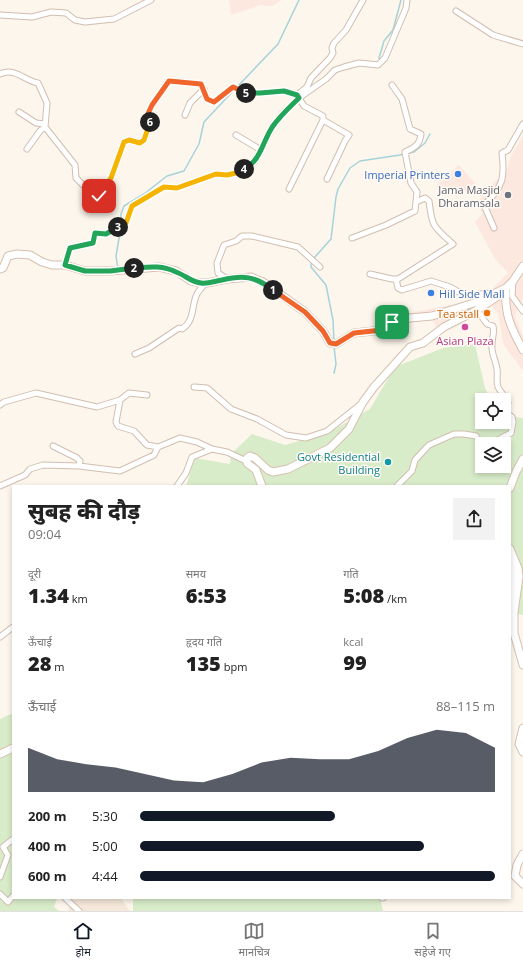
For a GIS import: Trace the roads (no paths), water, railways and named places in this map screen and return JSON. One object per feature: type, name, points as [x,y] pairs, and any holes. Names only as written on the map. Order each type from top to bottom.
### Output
[{"type":"street","points":[[0,15],[32,17],[51,12],[66,13],[74,20],[85,22],[114,19],[151,0]]},
{"type":"street","points":[[65,265],[70,248],[93,243],[95,233],[106,234],[126,223],[132,206],[164,187],[177,188],[216,174],[227,175],[236,173],[250,166],[255,161],[272,126],[307,87],[312,78],[330,58],[333,53],[332,48],[334,43],[346,30],[363,0]]},
{"type":"street","points":[[298,97],[326,79],[336,70],[359,63],[378,65],[385,58],[406,8],[407,0]]},
{"type":"street","points":[[456,11],[493,35],[523,44]]},
{"type":"street","points":[[0,74],[5,72],[21,75],[32,82],[38,83],[47,103],[45,126],[27,149]]},
{"type":"street","points":[[18,112],[36,123],[45,126],[75,165],[76,178],[93,195],[99,196],[111,178],[124,142],[129,140],[140,143],[144,140],[151,122],[145,120],[152,105],[169,81],[201,84],[207,99],[214,102],[233,87],[246,93],[284,91],[298,97],[304,106],[323,116],[323,120],[349,135],[344,141],[327,179]]},
{"type":"street","points":[[352,238],[386,226],[415,211],[417,192],[411,183],[405,152],[417,146],[421,139],[421,134],[410,129],[402,99],[392,85]]},
{"type":"street","points":[[185,115],[190,103],[204,89]]},
{"type":"street","points":[[288,190],[323,120]]},
{"type":"street","points":[[494,228],[484,204],[496,192],[503,178],[504,169],[502,153],[508,150],[523,124]]},
{"type":"street","points":[[236,135],[261,150]]},
{"type":"street","points":[[370,274],[398,279],[453,244],[434,227],[431,218],[429,201],[425,198],[416,202]]},
{"type":"street","points":[[227,279],[218,273],[217,263],[224,245],[236,241],[242,236],[252,236],[298,246],[320,267]]},
{"type":"street","points":[[0,269],[3,268],[8,256],[17,254],[30,255],[42,262],[52,265],[65,265],[85,271],[110,271],[159,266],[176,271],[191,281],[205,283],[251,277],[263,282],[290,303],[305,312],[333,343],[354,333],[382,330],[392,322],[410,318],[432,316],[474,303],[506,288]]},
{"type":"street","points":[[194,387],[207,388],[231,410],[257,418],[286,435],[306,438],[327,431],[363,402],[382,377],[410,347],[423,343],[444,327],[477,310],[498,296],[513,281],[523,266]]},
{"type":"street","points":[[396,279],[398,288],[402,290],[431,281],[450,287],[464,295],[472,296],[486,293],[490,295]]},
{"type":"street","points":[[513,281],[512,296],[523,311]]},
{"type":"street","points":[[135,354],[149,348],[179,328],[182,329],[187,326],[191,318],[197,294],[205,283]]},
{"type":"street","points":[[506,288],[505,303],[510,324],[523,350]]},
{"type":"street","points":[[398,485],[412,471],[415,460],[430,445],[437,441],[454,434],[464,434],[476,436],[481,442],[484,443],[511,434],[513,425],[512,417],[504,411],[504,408],[508,403],[506,397],[499,388],[497,381],[498,370],[492,354],[495,331],[493,326],[487,324],[477,310]]},
{"type":"street","points":[[0,405],[4,402],[36,393],[97,407],[120,400],[129,394],[147,395]]},
{"type":"street","points":[[120,400],[116,422],[118,426],[134,431],[147,445],[158,447],[180,438],[197,442],[212,450],[227,452],[246,461],[256,470],[262,485]]},
{"type":"street","points":[[246,461],[250,456],[255,458],[268,470],[273,472],[288,469],[330,448],[349,429],[363,402]]},
{"type":"street","points":[[53,446],[77,458],[80,461],[79,466]]},
{"type":"street","points":[[0,486],[25,475],[30,469],[43,465],[79,466],[120,471],[154,454],[158,447]]},
{"type":"street","points":[[178,485],[186,473],[192,457],[212,450]]},
{"type":"street","points":[[511,485],[523,459]]},
{"type":"street","points":[[511,552],[518,568],[519,577],[514,612],[514,633],[523,665]]},
{"type":"street","points":[[511,605],[513,575],[511,566],[514,560]]},
{"type":"street","points":[[0,637],[12,628]]},
{"type":"street","points":[[523,728],[519,744],[523,752]]},
{"type":"street","points":[[0,754],[12,748]]},
{"type":"street","points":[[0,877],[8,855],[3,847],[12,840]]},
{"type":"street","points":[[523,854],[517,865],[515,876],[523,884]]},
{"type":"street","points":[[0,894],[8,902],[12,897]]},
{"type":"street","points":[[66,899],[79,911]]},
{"type":"waterway","points":[[237,87],[278,44],[299,0]]},
{"type":"waterway","points":[[380,60],[379,58],[384,41],[393,30],[401,0]]},
{"type":"waterway","points":[[121,224],[121,214],[124,206],[144,194],[167,176],[184,171],[199,144],[204,122],[234,90]]},
{"type":"waterway","points":[[314,258],[331,239],[338,189],[350,168],[360,161],[414,152],[425,143],[430,134]]},
{"type":"waterway","points":[[118,269],[116,256],[121,227]]},
{"type":"waterway","points":[[311,261],[311,267],[326,285],[333,320],[334,342]]},
{"type":"waterway","points":[[334,346],[336,364],[334,373]]},
{"type":"place","name":"Imperial Printers","points":[[458,174]]},
{"type":"place","name":"Jama Masjid Dharamsala","points":[[508,195]]},
{"type":"place","name":"Hill Side Mall","points":[[431,293]]},
{"type":"place","name":"Tea stall","points":[[487,313]]},
{"type":"place","name":"Asian Plaza","points":[[465,327]]},
{"type":"place","name":"Govt Residential Building","points":[[388,462]]}]
